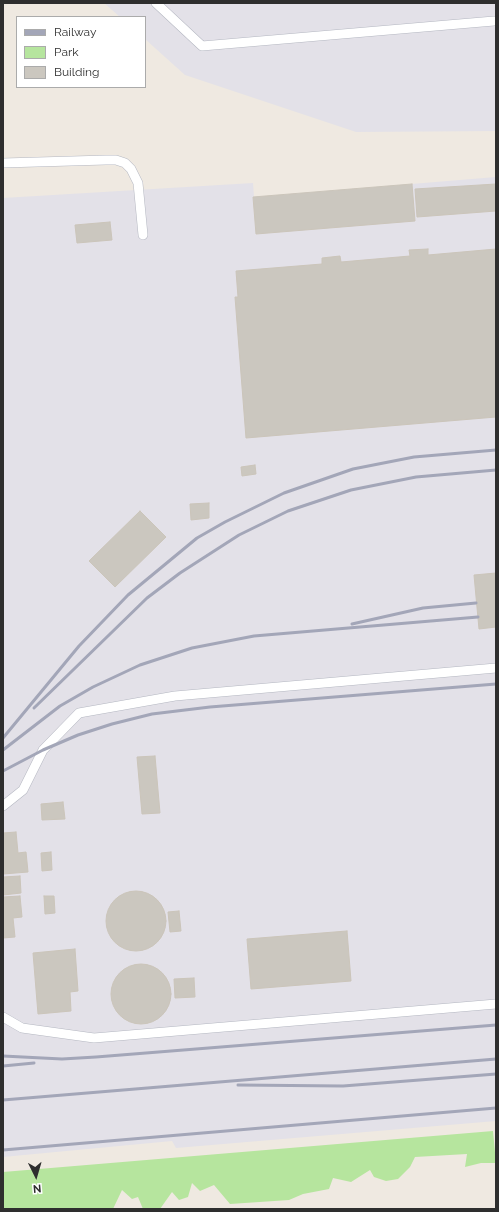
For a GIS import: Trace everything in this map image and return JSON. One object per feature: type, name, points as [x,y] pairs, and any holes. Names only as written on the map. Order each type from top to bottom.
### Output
[{"type":"lane","points":[[156,3],[202,46],[494,21]]},
{"type":"lane","points":[[3,163],[106,160],[116,160],[125,163],[131,169],[138,183],[142,235]]},
{"type":"lane","points":[[3,806],[24,790],[43,750],[79,713],[174,696],[496,668]]},
{"type":"lane","points":[[3,1017],[22,1028],[94,1038],[496,1004]]},
{"type":"shaded area","points":[[104,3],[496,3],[496,131],[356,132],[185,75],[146,40],[146,16],[119,16]]},
{"type":"shaded area","points":[[496,177],[496,1121],[176,1148],[172,1141],[3,1157],[3,198],[253,183],[254,197]]},
{"type":"green space","points":[[493,1131],[496,1163],[481,1163],[465,1167],[467,1154],[415,1157],[410,1167],[398,1179],[386,1181],[374,1177],[370,1170],[351,1182],[333,1178],[329,1189],[303,1194],[289,1200],[230,1204],[214,1185],[200,1191],[192,1183],[188,1197],[179,1200],[172,1192],[160,1209],[143,1209],[138,1197],[132,1199],[122,1190],[113,1209],[3,1209],[3,1172]]},
{"type":"building","points":[[412,184],[415,221],[256,234],[253,197]]},
{"type":"building","points":[[496,184],[496,211],[417,217],[415,189]]},
{"type":"building","points":[[110,222],[112,240],[77,243],[75,225]]},
{"type":"building","points":[[428,249],[428,255],[496,249],[496,417],[246,438],[235,297],[238,297],[236,271],[322,264],[322,258],[340,256],[341,262],[410,256],[409,250]]},
{"type":"building","points":[[255,465],[256,474],[242,476],[241,467]]},
{"type":"building","points":[[209,503],[209,518],[191,520],[190,504]]},
{"type":"building","points":[[140,511],[166,537],[115,587],[89,561]]},
{"type":"building","points":[[496,573],[496,627],[479,629],[474,575]]},
{"type":"building","points":[[155,756],[160,813],[142,814],[137,757]]},
{"type":"building","points":[[63,802],[65,819],[42,820],[41,804]]},
{"type":"building","points":[[16,832],[18,853],[26,852],[28,872],[3,874],[3,833]]},
{"type":"building","points":[[51,852],[52,870],[42,871],[41,853]]},
{"type":"building","points":[[20,876],[21,893],[3,895],[3,877]]},
{"type":"building","points":[[136,891],[153,896],[161,904],[166,921],[161,938],[153,946],[136,951],[119,946],[111,938],[106,921],[111,904],[119,896]]},
{"type":"building","points":[[20,896],[22,917],[13,918],[15,937],[3,938],[3,897]]},
{"type":"building","points":[[44,896],[54,896],[55,913],[45,914]]},
{"type":"building","points":[[179,911],[181,931],[170,932],[168,912]]},
{"type":"building","points":[[347,931],[351,981],[251,989],[247,939]]},
{"type":"building","points":[[75,949],[78,991],[70,992],[71,1011],[38,1014],[33,953]]},
{"type":"building","points":[[141,964],[158,969],[166,977],[171,994],[166,1011],[158,1019],[141,1024],[124,1019],[116,1011],[111,994],[116,977],[124,969]]},
{"type":"building","points":[[194,978],[195,997],[175,998],[174,979]]},
{"type":"railway","points":[[3,738],[79,646],[128,595],[197,538],[225,522],[284,493],[353,469],[414,457],[496,450]]},
{"type":"railway","points":[[34,708],[147,598],[180,573],[239,535],[288,511],[351,490],[416,477],[496,470]]},
{"type":"railway","points":[[352,624],[423,608],[476,603]]},
{"type":"railway","points":[[3,750],[60,706],[93,687],[140,665],[192,648],[254,636],[478,617]]},
{"type":"railway","points":[[3,771],[43,750],[78,735],[112,724],[152,714],[210,707],[496,684]]},
{"type":"railway","points":[[3,1056],[62,1059],[96,1057],[496,1025]]},
{"type":"railway","points":[[3,1100],[496,1059]]},
{"type":"railway","points":[[3,1066],[34,1063]]},
{"type":"railway","points":[[238,1085],[343,1086],[496,1074]]},
{"type":"railway","points":[[3,1150],[496,1108]]}]
